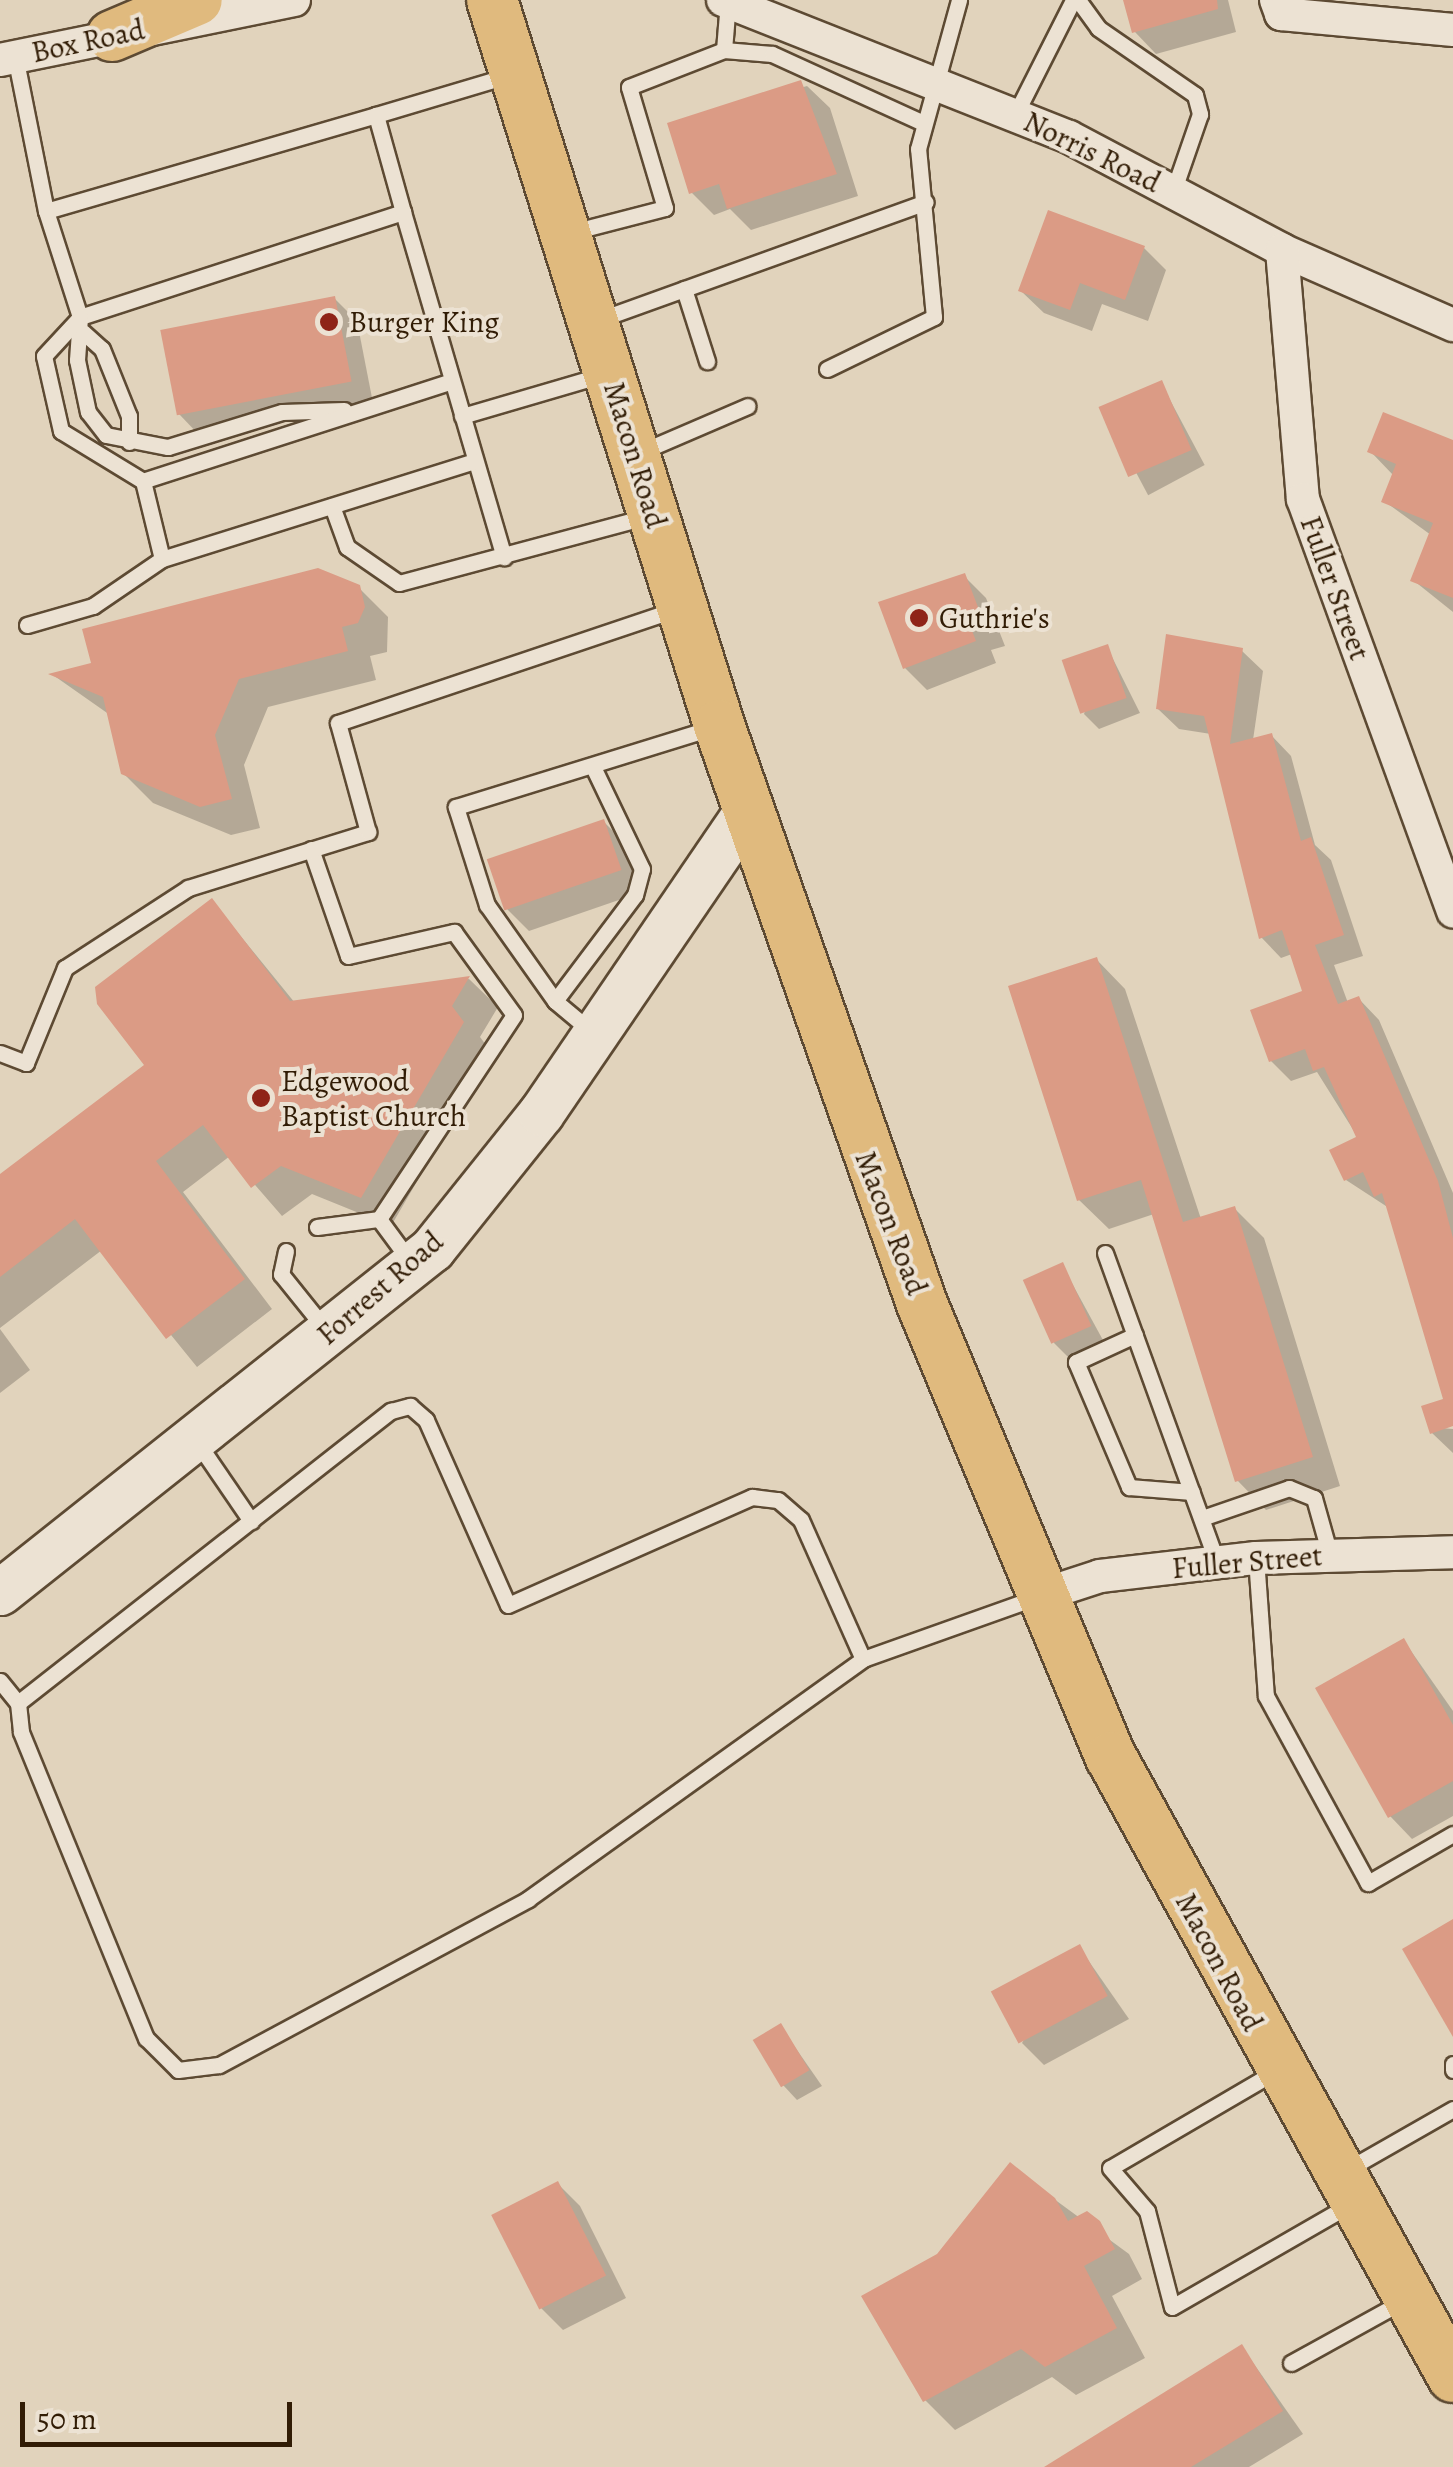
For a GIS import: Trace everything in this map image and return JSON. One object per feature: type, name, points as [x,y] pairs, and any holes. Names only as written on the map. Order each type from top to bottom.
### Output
[{"type":"main road","points":[[112,36],[197,0]]},
{"type":"main road","name":"Macon Road","points":[[492,0],[719,725],[910,1272],[1111,1757],[1278,2070],[1453,2378]]},
{"type":"main road","name":"Forrest Road","points":[[0,1592],[413,1265],[595,1034],[748,810]]},
{"type":"street","name":"Box Road","points":[[8,58],[294,0]]},
{"type":"street","name":"Norris Road","points":[[725,0],[1016,115],[1282,250],[1453,325]]},
{"type":"street","points":[[1276,0],[1281,14],[1453,30]]},
{"type":"street","name":"Fuller Street","points":[[1282,250],[1303,499],[1453,912]]},
{"type":"street","name":"Fuller Street","points":[[1045,1594],[1100,1576],[1256,1558],[1452,1553]]},
{"type":"lane","points":[[724,50],[725,0]]},
{"type":"lane","points":[[827,369],[934,317],[921,122],[959,0]]},
{"type":"lane","points":[[1016,115],[1076,0],[1098,28],[1196,96],[1200,114],[1172,192]]},
{"type":"lane","points":[[566,234],[666,208],[628,87],[724,50],[772,54],[921,122]]},
{"type":"lane","points":[[8,58],[46,211],[82,324],[102,349],[129,416],[129,442]]},
{"type":"lane","points":[[46,211],[515,73]]},
{"type":"lane","points":[[376,115],[504,558]]},
{"type":"lane","points":[[593,322],[926,202]]},
{"type":"lane","points":[[162,559],[143,481],[62,431],[44,356],[82,324],[402,212]]},
{"type":"lane","points":[[684,289],[707,360]]},
{"type":"lane","points":[[82,324],[77,360],[88,412],[106,436],[168,447],[282,412],[364,410]]},
{"type":"lane","points":[[462,416],[609,373]]},
{"type":"lane","points":[[143,481],[452,381]]},
{"type":"lane","points":[[635,455],[748,406]]},
{"type":"lane","points":[[27,625],[94,606],[162,559],[475,461]]},
{"type":"lane","points":[[332,506],[346,547],[399,583],[504,558],[654,514]]},
{"type":"lane","points":[[0,1053],[26,1063],[65,968],[188,888],[368,832],[338,724],[683,607]]},
{"type":"lane","points":[[595,1034],[556,1000],[487,905],[456,806],[594,769],[719,725]]},
{"type":"lane","points":[[556,1000],[635,895],[642,870],[594,769]]},
{"type":"lane","points":[[311,849],[348,956],[454,932],[514,1015],[379,1219],[316,1228]]},
{"type":"lane","points":[[379,1219],[413,1265]]},
{"type":"lane","points":[[286,1250],[281,1274],[328,1334]]},
{"type":"lane","points":[[1105,1253],[1218,1562]]},
{"type":"lane","points":[[1136,1336],[1076,1362],[1129,1487],[1192,1492]]},
{"type":"lane","points":[[18,1702],[251,1521],[410,1406],[426,1420],[508,1605],[752,1497],[778,1500],[801,1520],[863,1659]]},
{"type":"lane","points":[[194,1438],[251,1521]]},
{"type":"lane","points":[[1202,1518],[1289,1488],[1314,1498],[1330,1555]]},
{"type":"lane","points":[[1256,1558],[1266,1696],[1368,1883],[1453,1834]]},
{"type":"lane","points":[[0,1681],[18,1702],[21,1732],[146,2038],[178,2070],[219,2064],[528,1899],[863,1659],[1045,1594]]},
{"type":"lane","points":[[1278,2070],[1110,2168],[1147,2211],[1172,2307],[1453,2109]]},
{"type":"lane","points":[[1291,2363],[1408,2298]]},
{"type":"building","points":[[1123,0],[1217,0],[1218,9],[1132,33]]},
{"type":"building","points":[[801,80],[837,174],[727,209],[719,184],[689,194],[667,123]]},
{"type":"building","points":[[1048,210],[1145,246],[1125,300],[1080,283],[1070,310],[1018,291]]},
{"type":"building","points":[[335,296],[352,381],[177,415],[160,330]]},
{"type":"building","points":[[1162,380],[1192,450],[1128,477],[1098,407]]},
{"type":"building","points":[[1383,412],[1453,440],[1453,598],[1410,581],[1433,523],[1381,502],[1396,464],[1367,452]]},
{"type":"building","points":[[318,568],[360,585],[365,607],[358,623],[342,627],[348,651],[239,679],[215,735],[232,799],[200,807],[121,774],[103,697],[48,674],[91,663],[82,629]]},
{"type":"building","points":[[965,573],[984,623],[971,628],[976,641],[903,669],[878,602]]},
{"type":"building","points":[[1166,634],[1243,648],[1230,744],[1272,733],[1301,841],[1311,837],[1344,935],[1315,945],[1338,1004],[1359,996],[1438,1181],[1453,1238],[1453,1426],[1430,1434],[1421,1406],[1443,1399],[1382,1193],[1374,1197],[1363,1172],[1344,1181],[1329,1150],[1356,1137],[1324,1067],[1313,1071],[1305,1049],[1269,1062],[1250,1010],[1302,991],[1282,930],[1259,939],[1204,716],[1156,709]]},
{"type":"building","points":[[1108,644],[1127,698],[1080,714],[1062,660]]},
{"type":"building","points":[[604,819],[622,870],[504,910],[487,859]]},
{"type":"building","name":"Edgewood Baptist Church","points":[[212,898],[290,1001],[470,976],[452,1006],[464,1022],[361,1198],[281,1166],[251,1188],[203,1125],[156,1161],[245,1279],[166,1339],[75,1219],[0,1277],[0,1174],[144,1065],[97,1004],[95,987]]},
{"type":"building","points":[[1097,957],[1183,1222],[1235,1206],[1313,1457],[1235,1482],[1141,1180],[1077,1201],[1008,986]]},
{"type":"building","points":[[1063,1262],[1091,1326],[1051,1344],[1023,1280]]},
{"type":"building","points":[[1404,1638],[1453,1725],[1453,1781],[1388,1818],[1315,1688]]},
{"type":"building","points":[[1453,1919],[1453,2037],[1402,1949]]},
{"type":"building","points":[[1080,1944],[1108,1996],[1019,2044],[991,1991]]},
{"type":"building","points":[[781,2023],[809,2070],[781,2087],[753,2040]]},
{"type":"building","points":[[1010,2162],[1055,2198],[1068,2221],[1087,2211],[1100,2221],[1115,2249],[1084,2266],[1117,2328],[1045,2367],[1021,2349],[923,2402],[861,2296],[937,2254]]},
{"type":"building","points":[[558,2181],[606,2275],[539,2309],[491,2215]]},
{"type":"building","points":[[1242,2344],[1283,2411],[1191,2467],[1044,2467]]},
{"type":"place","name":"Burger King","points":[[329,322]]},
{"type":"place","name":"Guthrie's","points":[[919,618]]},
{"type":"place","name":"Edgewood Baptist Church","points":[[261,1098]]}]
